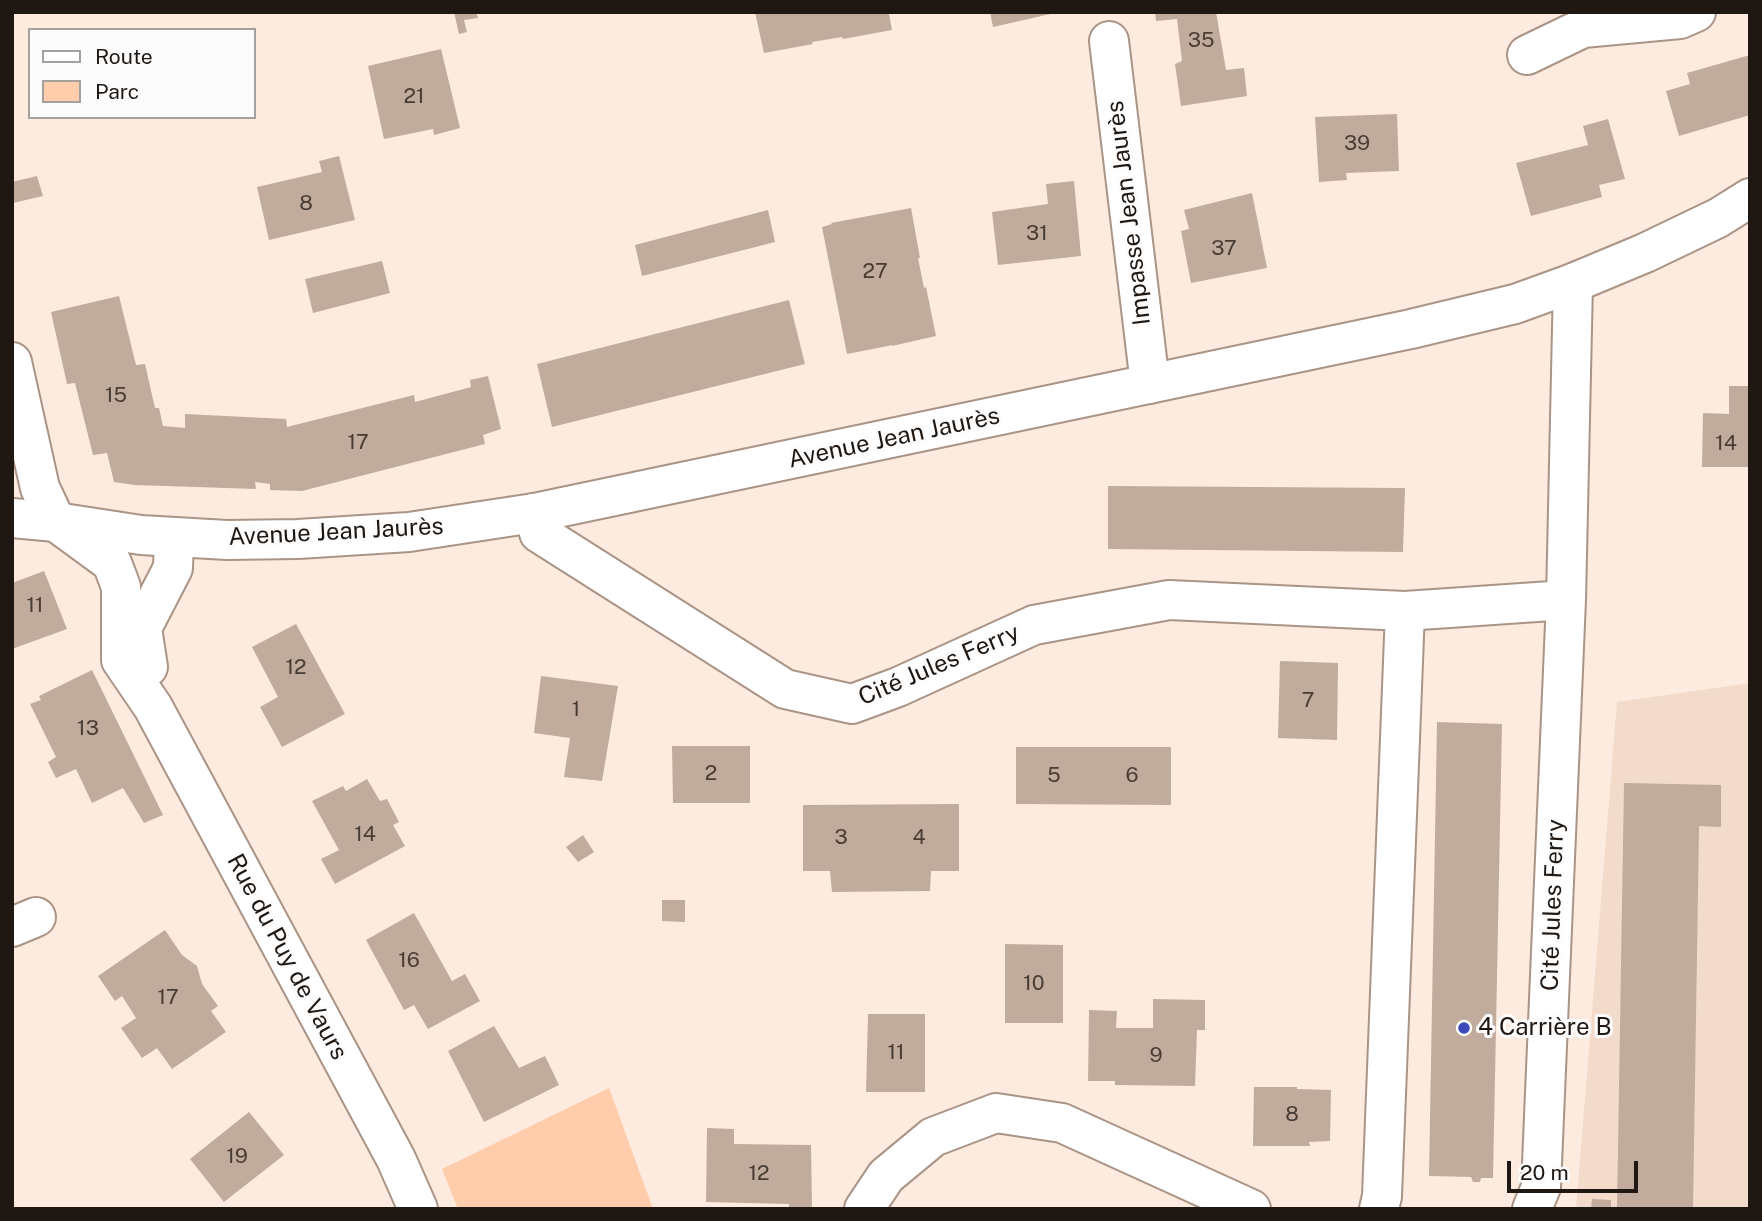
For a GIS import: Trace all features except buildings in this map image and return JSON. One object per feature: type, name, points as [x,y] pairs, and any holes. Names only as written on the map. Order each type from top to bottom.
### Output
[{"type":"street","points":[[1527,55],[1583,28],[1680,19],[1696,12]]},
{"type":"street","name":"Impasse Jean Jaurès","points":[[1109,41],[1150,384]]},
{"type":"street","name":"Avenue Jean Jaurès","points":[[12,518],[141,535],[227,540],[410,533],[534,513],[1489,311],[1573,283],[1646,253],[1718,218],[1750,198]]},
{"type":"street","name":"Cité Jules Ferry","points":[[1532,1209],[1541,1187],[1566,600],[1573,283]]},
{"type":"street","name":"Rue du Puy de Vaurs","points":[[12,362],[40,488],[56,522],[112,563],[121,587],[121,660],[153,707],[396,1159],[418,1209]]},
{"type":"street","name":"Cité Jules Ferry","points":[[534,513],[539,533],[785,689],[852,704],[898,687],[1034,625],[1170,600],[1405,611],[1566,600]]},
{"type":"street","name":"Rue du Puy de Vaurs","points":[[153,707],[142,628],[173,568],[174,538]]},
{"type":"street","points":[[1379,1209],[1382,1196],[1405,611]]},
{"type":"street","points":[[864,1209],[886,1176],[933,1137],[996,1113],[1062,1123],[1251,1209]]},
{"type":"shaded area","points":[[1750,683],[1750,1209],[1576,1209],[1617,702]]},
{"type":"green space","points":[[609,1088],[653,1209],[458,1209],[442,1169]]},
{"type":"place","name":"4 Carrière B","points":[[1464,1028]]}]
